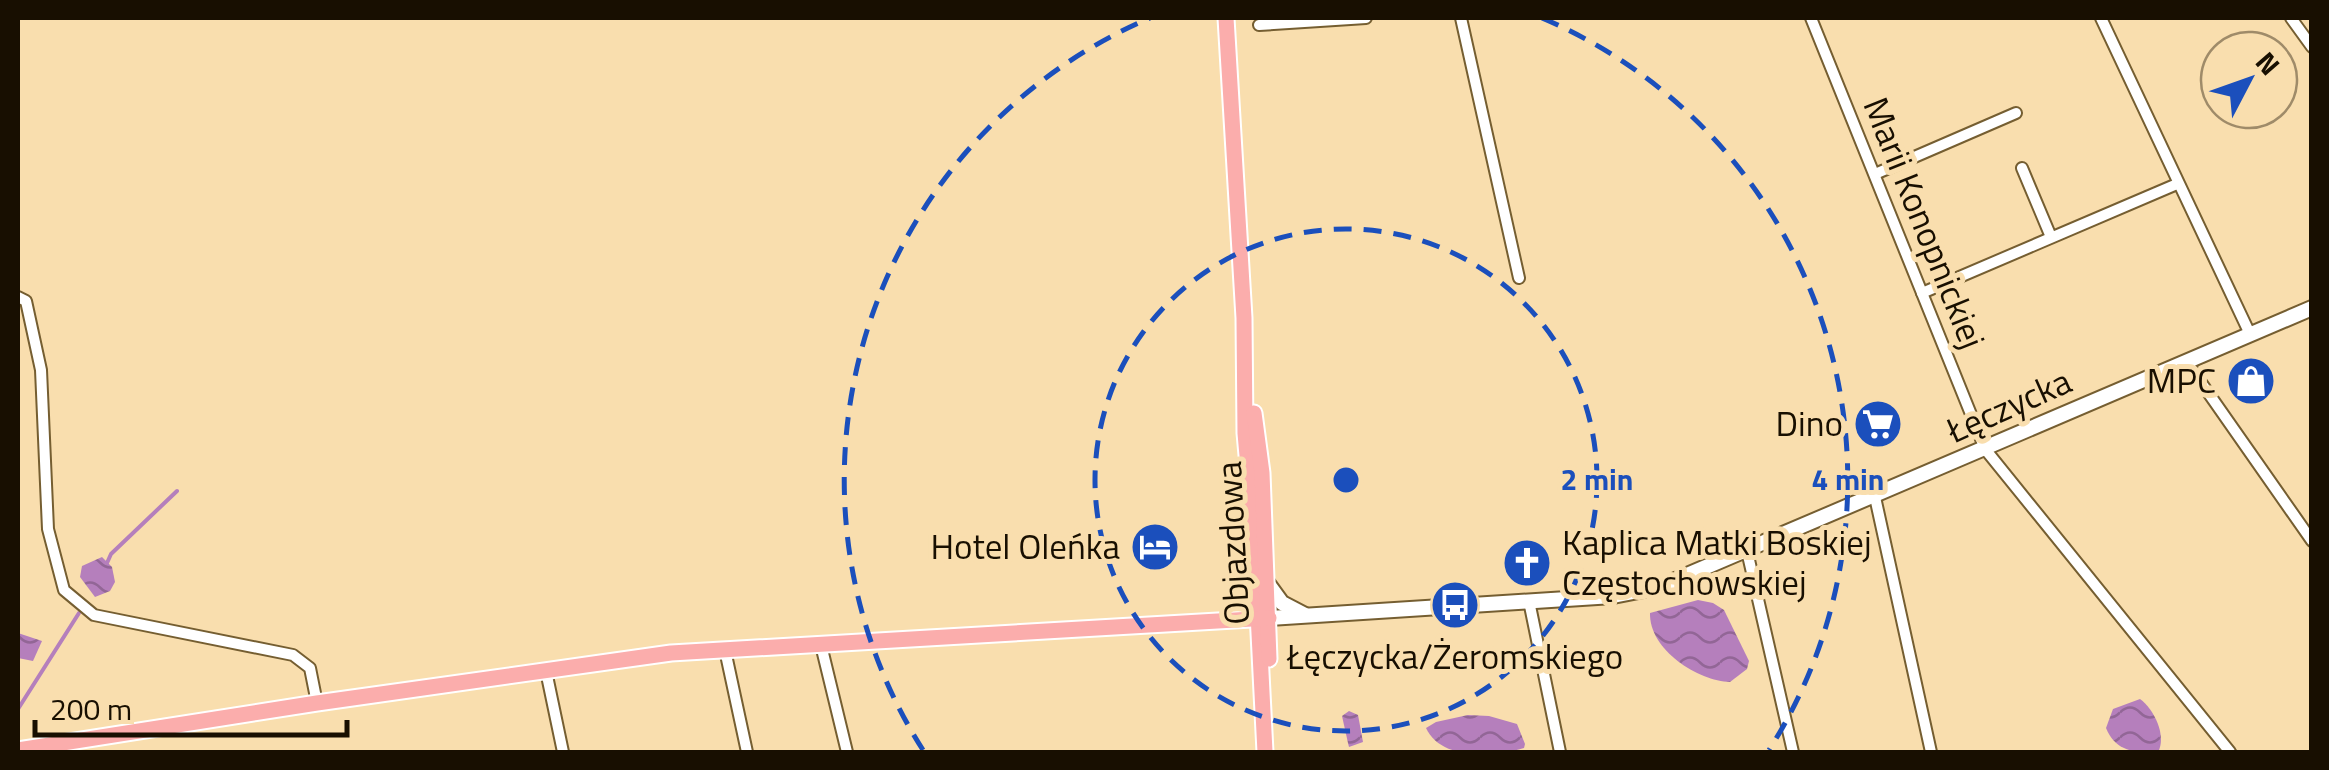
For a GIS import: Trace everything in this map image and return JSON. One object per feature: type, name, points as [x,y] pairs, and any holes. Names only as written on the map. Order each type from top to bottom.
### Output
[{"type":"main road","name":"Objazdowa","points":[[1226,18],[1244,330],[1244,419],[1276,752]]},
{"type":"main road","name":"Objazdowa","points":[[1244,330],[1262,473],[1265,752]]},
{"type":"main road","points":[[18,750],[317,703],[671,654],[1263,618]]},
{"type":"street","points":[[1259,25],[1366,18]]},
{"type":"street","points":[[1461,18],[1518,278]]},
{"type":"street","name":"Marii Konopnickiej","points":[[1811,18],[1985,449],[2230,752]]},
{"type":"street","points":[[2101,18],[2250,334]]},
{"type":"street","points":[[2292,18],[2312,46]]},
{"type":"street","points":[[1874,174],[2015,112]]},
{"type":"street","points":[[2022,168],[2051,236]]},
{"type":"street","points":[[1922,293],[2178,184]]},
{"type":"street","points":[[18,297],[26,302],[42,370],[48,530],[64,590],[94,615],[294,655],[310,668],[317,703]]},
{"type":"street","name":"Łęczycka","points":[[1263,618],[1613,596],[1646,590],[1676,581],[2312,308]]},
{"type":"street","points":[[2186,361],[2312,540]]},
{"type":"street","points":[[1875,496],[1931,752]]},
{"type":"street","points":[[1746,551],[1793,752]]},
{"type":"street","points":[[1266,580],[1282,603],[1306,616]]},
{"type":"street","points":[[1528,601],[1560,752]]},
{"type":"street","points":[[821,645],[847,752]]},
{"type":"street","points":[[725,650],[746,752]]},
{"type":"street","points":[[546,671],[562,752]]},
{"type":"water","points":[[102,557],[112,567],[115,582],[110,591],[95,597],[80,577],[82,566]]},
{"type":"water","points":[[1698,600],[1724,610],[1749,661],[1747,669],[1730,682],[1704,676],[1678,661],[1666,651],[1652,627],[1650,613]]},
{"type":"water","points":[[18,633],[42,641],[33,661],[18,658]]},
{"type":"water","points":[[2140,699],[2158,723],[2158,752],[2127,749],[2115,742],[2106,728],[2113,709]]},
{"type":"water","points":[[1349,711],[1358,715],[1363,742],[1349,747],[1342,716]]},
{"type":"water","points":[[1468,715],[1517,724],[1524,748],[1470,754],[1444,746],[1426,728]]},
{"type":"waterway","points":[[107,563],[111,554],[177,491]]},
{"type":"waterway","points":[[18,709],[79,613]]},
{"type":"place","name":"MPC","points":[[2251,381]]},
{"type":"place","name":"Dino","points":[[1878,424]]},
{"type":"place","name":"Hotel Oleńka","points":[[1155,547]]},
{"type":"place","name":"Kaplica Matki Boskiej Częstochowskiej","points":[[1527,563]]},
{"type":"place","name":"Łęczycka/Żeromskiego","points":[[1455,605]]}]
